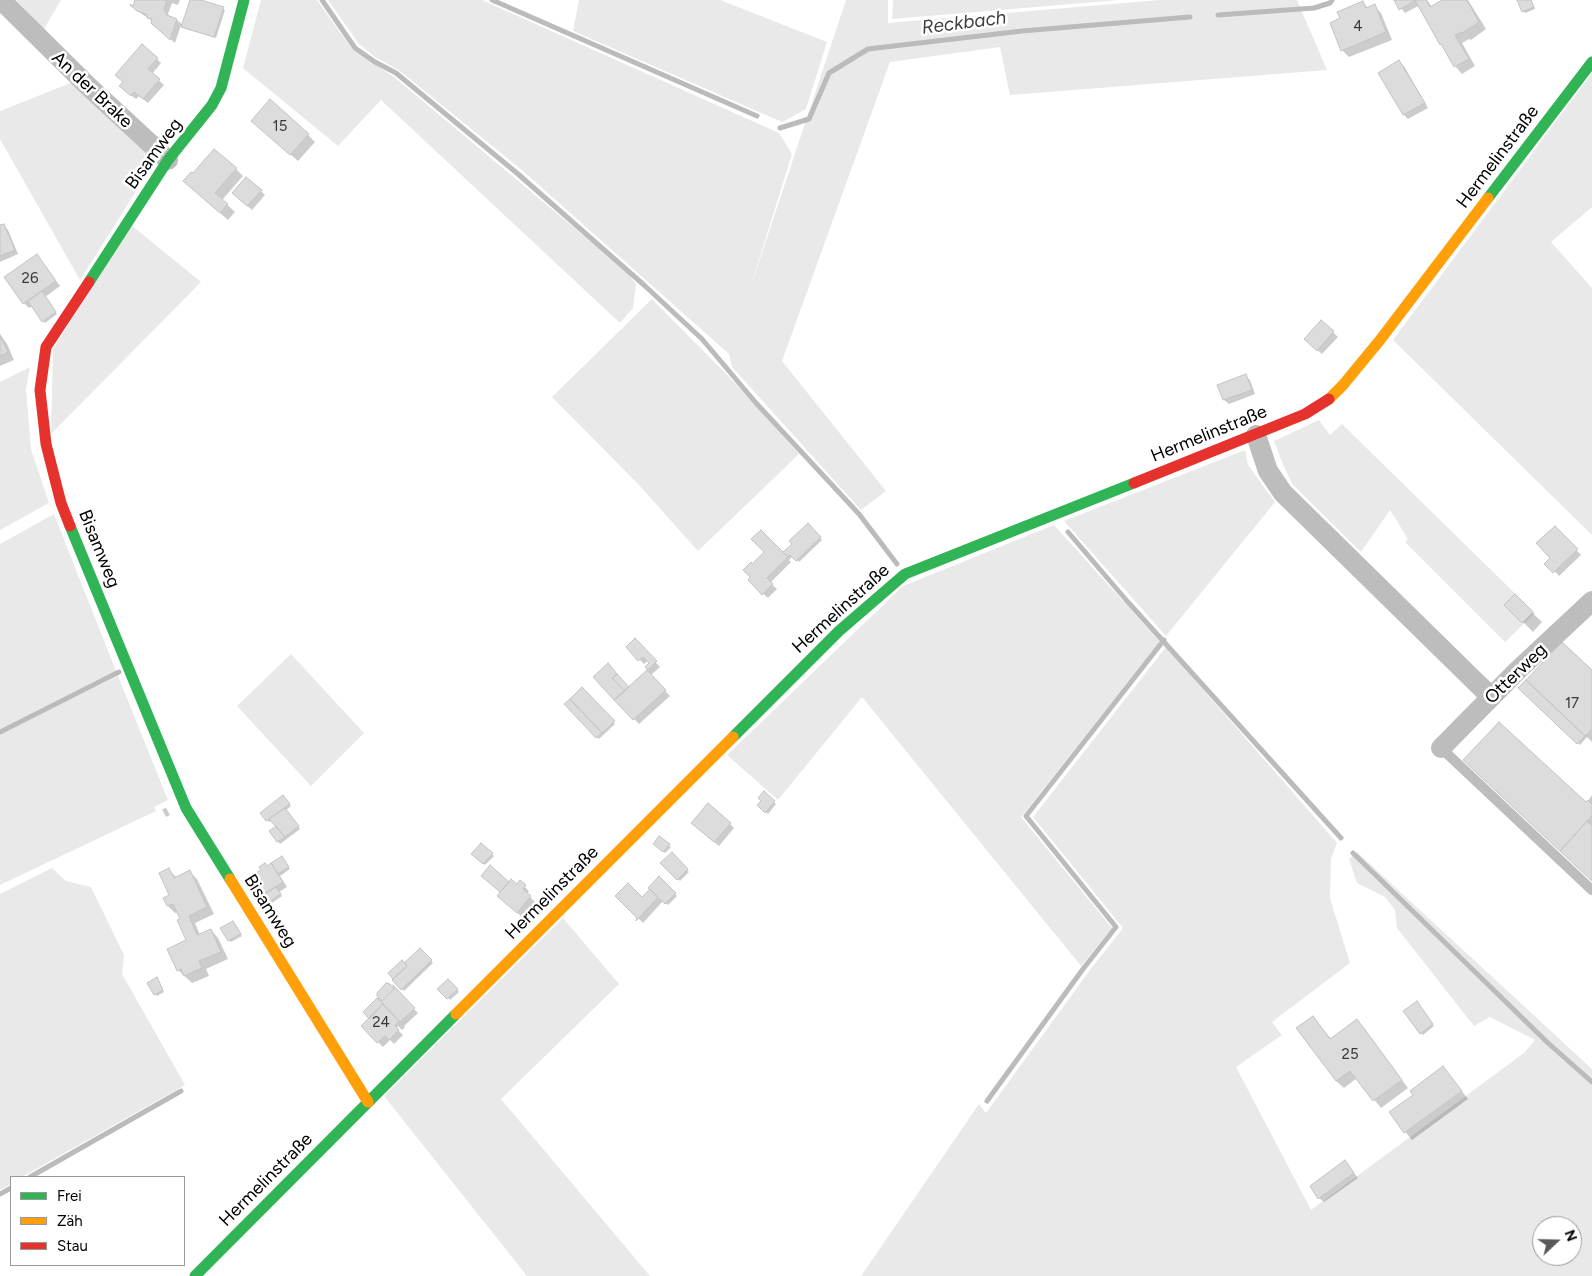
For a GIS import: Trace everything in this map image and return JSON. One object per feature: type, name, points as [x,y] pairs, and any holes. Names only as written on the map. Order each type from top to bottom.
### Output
[{"type":"street","name":"An der Brake","points":[[0,0],[9,22],[168,160]]},
{"type":"street","name":"Bisamweg","points":[[244,0],[221,88],[212,105],[168,160],[46,347],[40,390],[46,444],[61,503],[186,808],[368,1102]]},
{"type":"street","name":"Hermelinstraße","points":[[201,1274],[368,1102],[839,631],[905,574],[1256,435],[1304,414],[1327,401],[1343,385],[1380,340],[1592,62]]},
{"type":"street","points":[[1256,435],[1268,471],[1283,493],[1491,697]]},
{"type":"street","name":"Otterweg","points":[[1440,748],[1592,601]]},
{"type":"lane","points":[[1440,748],[1592,890]]},
{"type":"shaded area","points":[[16,0],[61,0],[44,29]]},
{"type":"shaded area","points":[[261,0],[317,0],[352,49],[394,77],[627,272],[636,284],[633,308],[620,323],[381,100],[338,146],[243,68]]},
{"type":"shaded area","points":[[328,0],[482,0],[779,133],[792,154],[749,292],[846,0],[888,0],[888,23],[1160,0],[1297,0],[1327,70],[1010,95],[1000,47],[890,62],[782,361],[886,491],[861,510],[732,367],[729,354],[523,171],[400,71],[375,57],[359,44]]},
{"type":"shaded area","points":[[579,0],[720,0],[827,42],[806,109],[782,122],[573,31]]},
{"type":"shaded area","points":[[893,0],[1120,0],[892,19]]},
{"type":"shaded area","points":[[1592,73],[1592,207],[1551,242],[1592,288],[1592,535],[1393,340]]},
{"type":"shaded area","points":[[73,82],[145,146],[150,169],[80,280],[0,139],[0,111]]},
{"type":"shaded area","points":[[131,225],[201,282],[51,434],[53,349]]},
{"type":"shaded area","points":[[652,299],[738,386],[799,454],[698,551],[639,485],[552,397]]},
{"type":"shaded area","points":[[30,367],[26,389],[31,449],[49,503],[0,530],[0,382]]},
{"type":"shaded area","points":[[1319,420],[1330,435],[1342,424],[1535,613],[1505,642],[1405,542],[1408,539],[1390,510],[1361,552],[1293,485],[1274,441]]},
{"type":"shaded area","points":[[1245,450],[1248,465],[1275,502],[1166,636],[1064,521]]},
{"type":"shaded area","points":[[54,514],[116,671],[0,729],[0,544]]},
{"type":"shaded area","points":[[1054,525],[1160,642],[1021,817],[1112,928],[1081,966],[862,697],[778,800],[727,755],[903,586]]},
{"type":"shaded area","points":[[1166,647],[1337,843],[1331,859],[1330,898],[1350,963],[1272,1022],[1282,1035],[1236,1067],[1311,1210],[1524,1053],[1535,1040],[1490,1017],[1474,1026],[1397,928],[1395,910],[1385,897],[1357,883],[1349,859],[1357,852],[1592,1069],[1592,1276],[861,1276],[979,1104],[986,1113],[1090,970],[1123,928],[1033,817]]},
{"type":"shaded area","points":[[291,654],[364,733],[311,786],[237,706]]},
{"type":"shaded area","points":[[118,676],[168,800],[154,807],[156,811],[0,885],[0,734]]},
{"type":"shaded area","points":[[52,868],[66,881],[91,887],[124,955],[122,974],[185,1085],[24,1176],[10,1176],[10,1185],[0,1190],[0,894]]},
{"type":"shaded area","points":[[563,918],[619,984],[501,1099],[650,1276],[527,1276],[384,1096]]},
{"type":"building","points":[[135,0],[167,0],[164,9],[167,15],[177,19],[170,40],[151,23],[152,19],[147,18],[146,14],[137,11],[130,5],[133,6]]},
{"type":"building","points":[[190,0],[201,0],[224,7],[214,37],[181,27]]},
{"type":"building","points":[[1394,0],[1416,0],[1399,10]]},
{"type":"building","points":[[1415,0],[1426,0],[1430,7],[1442,0],[1467,0],[1479,22],[1462,33],[1455,35],[1469,59],[1454,67]]},
{"type":"building","points":[[1517,0],[1531,0],[1534,7],[1522,12]]},
{"type":"building","points":[[1363,1],[1366,8],[1375,4],[1386,32],[1341,51],[1330,23],[1340,18],[1337,12]]},
{"type":"building","points":[[142,44],[158,58],[148,69],[160,79],[143,99],[134,92],[131,96],[119,86],[123,82],[115,75]]},
{"type":"building","points":[[1399,60],[1425,103],[1403,115],[1378,73]]},
{"type":"building","points":[[270,99],[309,134],[290,155],[251,121]]},
{"type":"building","points":[[214,149],[237,168],[215,193],[228,204],[220,213],[183,181],[191,172],[193,173]]},
{"type":"building","points":[[246,177],[262,190],[247,206],[232,193]]},
{"type":"building","points":[[4,224],[15,250],[0,256],[0,225]]},
{"type":"building","points":[[37,254],[56,281],[23,304],[4,277]]},
{"type":"building","points":[[42,291],[56,312],[42,322],[28,301]]},
{"type":"building","points":[[1321,320],[1334,331],[1317,351],[1304,339]]},
{"type":"building","points":[[0,336],[8,352],[0,356]]},
{"type":"building","points":[[1246,374],[1252,390],[1223,400],[1217,385]]},
{"type":"building","points":[[808,523],[821,537],[796,561],[790,555],[788,557],[783,552],[792,544],[789,541]]},
{"type":"building","points":[[1555,526],[1578,549],[1553,573],[1544,564],[1550,558],[1536,543]]},
{"type":"building","points":[[761,530],[788,557],[767,578],[773,584],[762,595],[748,580],[750,577],[743,570],[764,552],[751,539]]},
{"type":"building","points":[[1515,594],[1533,612],[1522,623],[1504,605]]},
{"type":"building","points":[[635,638],[657,661],[648,670],[645,667],[649,663],[643,657],[638,661],[626,647]]},
{"type":"building","points":[[1562,642],[1592,670],[1592,729],[1585,736],[1526,680]]},
{"type":"building","points":[[608,663],[617,674],[612,678],[625,691],[614,700],[593,677]]},
{"type":"building","points":[[647,670],[666,690],[633,720],[614,700]]},
{"type":"building","points":[[617,674],[629,687],[625,691],[612,678]]},
{"type":"building","points":[[1526,680],[1585,736],[1577,744],[1518,688]]},
{"type":"building","points":[[582,687],[615,721],[602,733],[570,699]]},
{"type":"building","points":[[570,699],[602,733],[596,738],[564,704]]},
{"type":"building","points":[[1499,722],[1586,802],[1588,800],[1592,804],[1592,816],[1560,851],[1463,760]]},
{"type":"building","points":[[764,791],[775,801],[765,813],[757,805],[761,801],[758,798]]},
{"type":"building","points":[[283,795],[290,804],[266,821],[260,813]]},
{"type":"building","points":[[708,803],[731,823],[714,842],[691,823]]},
{"type":"building","points":[[285,808],[299,826],[285,837],[269,819]]},
{"type":"building","points":[[1587,821],[1592,826],[1592,881],[1560,851]]},
{"type":"building","points":[[276,826],[285,837],[277,842],[269,831]]},
{"type":"building","points":[[659,836],[670,844],[663,852],[653,844]]},
{"type":"building","points":[[481,843],[493,853],[483,864],[471,854]]},
{"type":"building","points":[[672,852],[688,869],[677,880],[660,863]]},
{"type":"building","points":[[282,856],[289,867],[278,874],[271,863]]},
{"type":"building","points":[[265,863],[267,866],[271,863],[283,882],[264,894],[252,875],[261,870],[259,867]]},
{"type":"building","points":[[490,865],[509,882],[500,892],[481,876]]},
{"type":"building","points":[[169,868],[174,878],[190,870],[207,907],[189,916],[197,935],[211,929],[221,952],[199,961],[202,968],[184,976],[181,969],[177,971],[167,949],[186,940],[177,920],[180,919],[173,904],[167,906],[163,898],[169,895],[159,873]]},
{"type":"building","points":[[659,876],[676,893],[665,904],[648,888]]},
{"type":"building","points":[[511,879],[517,884],[520,880],[526,885],[523,889],[531,896],[517,913],[497,896]]},
{"type":"building","points":[[628,883],[642,897],[650,889],[658,897],[636,921],[637,918],[615,896]]},
{"type":"building","points":[[276,887],[281,894],[269,902],[264,894]]},
{"type":"building","points":[[233,921],[241,934],[228,941],[220,928]]},
{"type":"building","points":[[420,948],[432,960],[401,990],[392,980],[407,966],[404,963]]},
{"type":"building","points":[[402,960],[407,966],[393,979],[388,973]]},
{"type":"building","points":[[157,977],[163,990],[154,995],[147,983]]},
{"type":"building","points":[[448,979],[458,989],[447,999],[437,989]]},
{"type":"building","points":[[386,983],[390,984],[394,989],[382,1001],[377,996],[377,993]]},
{"type":"building","points":[[393,985],[415,1008],[400,1022],[378,999],[382,1001],[394,989]]},
{"type":"building","points":[[377,998],[383,1004],[369,1019],[363,1012]]},
{"type":"building","points":[[1417,1001],[1433,1024],[1420,1034],[1403,1011]]},
{"type":"building","points":[[383,1004],[399,1021],[395,1025],[399,1030],[389,1040],[385,1036],[377,1043],[361,1026]]},
{"type":"building","points":[[1313,1016],[1330,1039],[1357,1019],[1402,1080],[1373,1101],[1350,1071],[1336,1081],[1296,1028]]},
{"type":"building","points":[[1443,1066],[1462,1091],[1404,1133],[1389,1112],[1413,1095],[1410,1091]]},
{"type":"building","points":[[1345,1160],[1354,1173],[1318,1199],[1310,1186]]},
{"type":"waterway","points":[[322,0],[355,48],[375,62],[396,73],[518,174],[702,339],[756,403],[859,514],[897,564]]},
{"type":"waterway","name":"Reckbach","points":[[492,0],[757,116]]},
{"type":"waterway","name":"Reckbach","points":[[1218,15],[1314,8],[1330,3],[1332,0]]},
{"type":"waterway","name":"Reckbach","points":[[780,128],[809,119],[829,73],[868,49],[1022,31],[1190,17]]},
{"type":"waterway","points":[[1068,532],[1127,601],[1341,838]]},
{"type":"waterway","points":[[987,1101],[1116,927],[1026,816],[1164,640]]},
{"type":"waterway","points":[[0,732],[119,672]]},
{"type":"waterway","points":[[1353,853],[1548,1043],[1592,1082]]},
{"type":"waterway","points":[[32,1176],[181,1091]]},
{"type":"waterway","points":[[0,1194],[10,1189]]},
{"type":"traffic: fast","points":[[89,282],[168,160],[212,105],[221,88],[244,0]]},
{"type":"traffic: fast","points":[[1488,198],[1592,62]]},
{"type":"traffic: fast","points":[[733,737],[839,631],[905,574],[1134,483]]},
{"type":"traffic: fast","points":[[70,526],[186,808],[230,879]]},
{"type":"traffic: fast","points":[[195,1276],[456,1014]]},
{"type":"traffic: slow","points":[[1329,399],[1380,340],[1488,198]]},
{"type":"traffic: slow","points":[[456,1014],[733,737]]},
{"type":"traffic: slow","points":[[230,879],[368,1102]]},
{"type":"traffic: jam","points":[[70,526],[61,503],[46,444],[40,390],[46,347],[89,282]]},
{"type":"traffic: jam","points":[[1134,483],[1305,414],[1329,399]]}]
